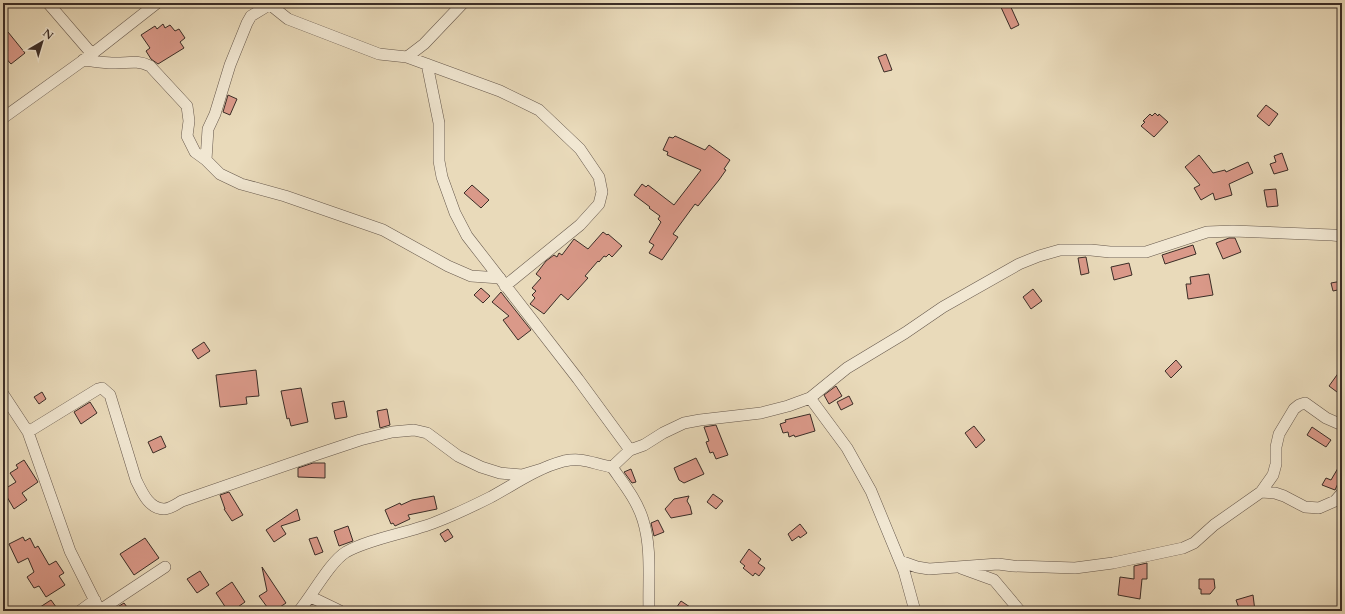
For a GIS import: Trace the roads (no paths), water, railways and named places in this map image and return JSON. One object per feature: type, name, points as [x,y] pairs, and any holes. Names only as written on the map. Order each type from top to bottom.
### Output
[{"type":"street","points":[[48,3],[87,57],[114,64],[133,61],[143,62],[150,66],[187,106],[189,121],[188,136],[195,152],[206,160],[220,174],[241,184],[285,196],[383,230],[448,266],[472,276],[503,282],[580,224],[599,204],[602,192],[599,177],[580,149],[539,110],[500,91],[427,64],[407,58],[379,54],[288,19],[269,4],[251,16],[230,65],[215,114],[208,129],[206,160]]},
{"type":"street","points":[[3,118],[87,57],[157,3]]},
{"type":"street","points":[[407,58],[424,44],[462,3]]},
{"type":"street","points":[[427,64],[439,123],[439,162],[442,177],[455,214],[467,236],[578,379],[630,450]]},
{"type":"street","points":[[612,467],[630,450],[644,445],[663,433],[684,423],[761,413],[788,406],[810,398],[847,368],[905,333],[943,306],[1019,264],[1039,256],[1060,250],[1146,252],[1207,232],[1233,231],[1342,236]]},
{"type":"street","points":[[28,432],[102,388],[110,395],[136,480],[142,494],[151,504],[158,508],[166,509],[182,501],[318,454],[360,440],[392,432],[414,430],[427,433],[458,456],[481,467],[500,472],[522,475],[564,461],[586,460],[612,467],[626,487],[643,519],[649,556],[649,611]]},
{"type":"street","points":[[3,394],[28,432],[70,551],[100,611],[164,566]]},
{"type":"street","points":[[810,398],[847,448],[871,491],[900,561],[915,611]]},
{"type":"street","points":[[900,561],[917,567],[930,569],[998,564],[1013,566],[1075,568],[1113,563],[1183,548],[1194,543],[1214,525],[1262,492],[1273,475],[1276,464],[1276,447],[1279,434],[1294,409],[1299,405],[1305,403],[1326,418],[1342,425]]},
{"type":"street","points":[[299,611],[311,597],[335,561],[347,552],[365,544],[435,523],[490,497],[542,469]]},
{"type":"street","points":[[1262,492],[1275,493],[1284,496],[1305,507],[1319,508],[1335,501],[1342,493]]},
{"type":"street","points":[[956,567],[994,580],[1020,611]]},
{"type":"street","points":[[311,597],[340,611]]},
{"type":"street","points":[[80,611],[95,600]]}]
